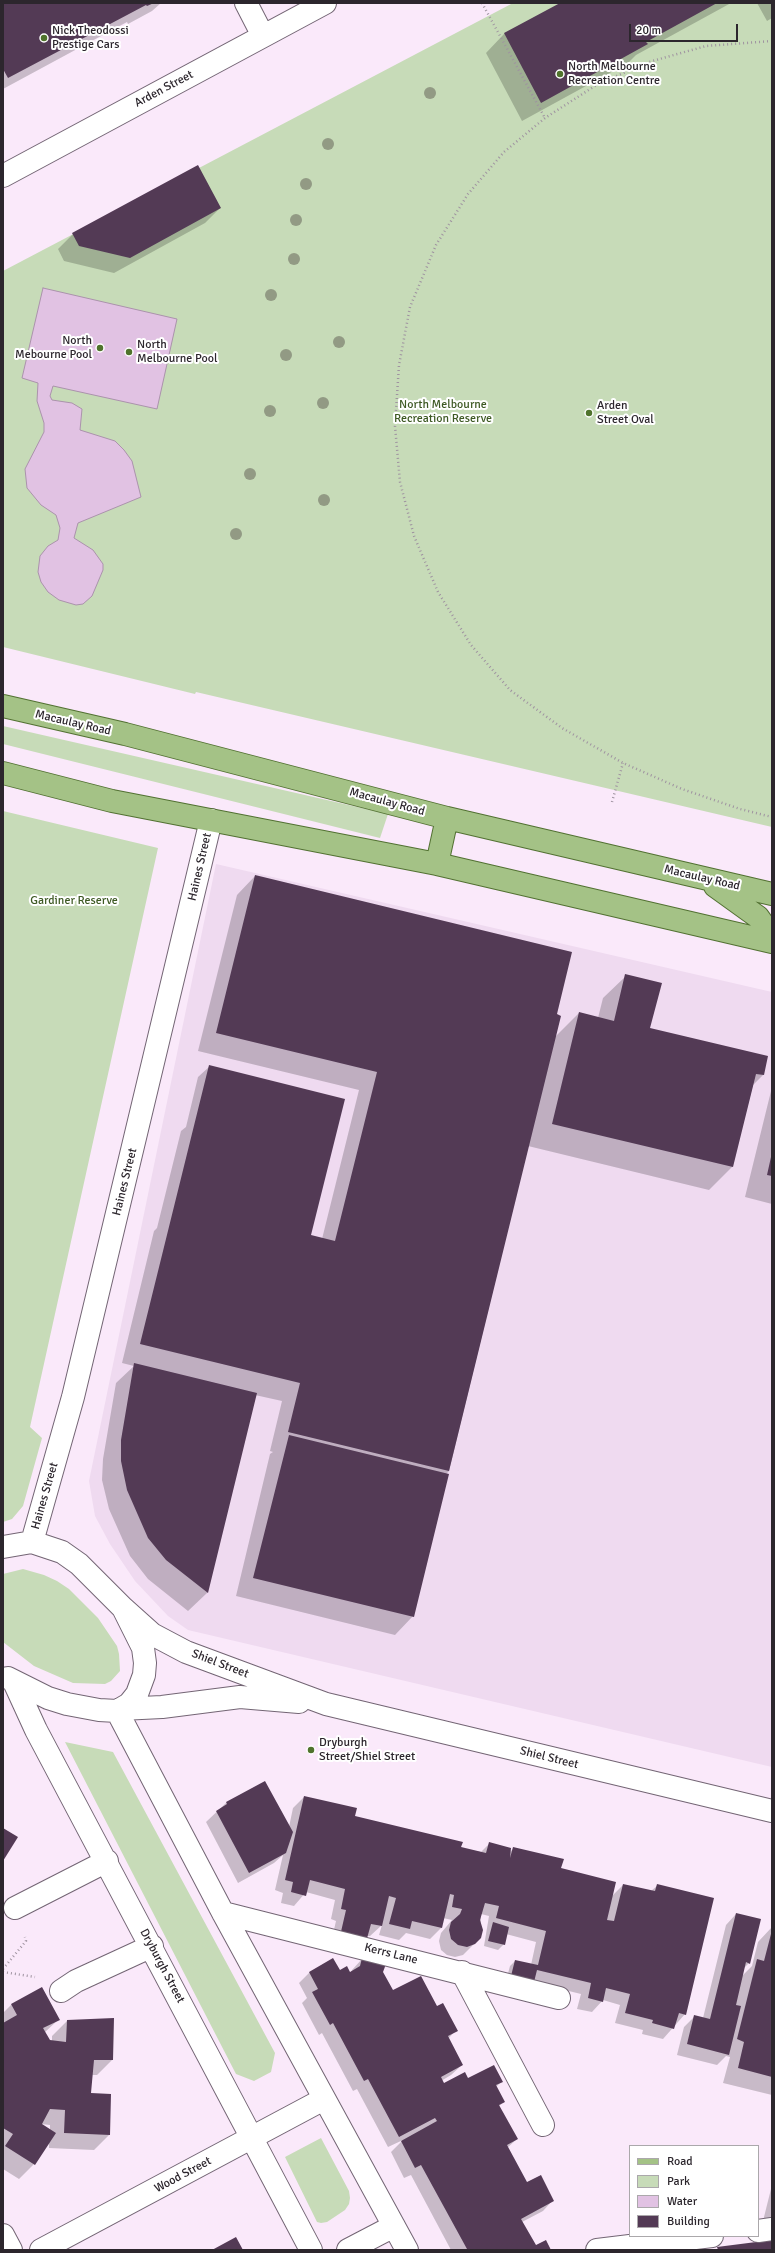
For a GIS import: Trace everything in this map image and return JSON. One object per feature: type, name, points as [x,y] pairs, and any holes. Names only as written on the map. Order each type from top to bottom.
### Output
[{"type":"main road","name":"Macaulay Road","points":[[3,706],[125,734],[447,818],[772,894]]},
{"type":"main road","points":[[3,772],[112,801],[437,864],[772,942]]},
{"type":"main road","points":[[437,864],[447,818]]},
{"type":"main road","points":[[704,879],[758,917],[772,937]]},
{"type":"street","points":[[246,3],[263,36]]},
{"type":"street","name":"Arden Street","points":[[3,176],[325,3]]},
{"type":"street","name":"Haines Street","points":[[32,1542],[73,1397],[211,820]]},
{"type":"street","points":[[3,1547],[32,1542]]},
{"type":"street","name":"Shiel Street","points":[[32,1542],[62,1552],[79,1564],[123,1608],[152,1634],[186,1652],[326,1704],[772,1811]]},
{"type":"street","points":[[123,1608],[143,1648],[145,1662],[144,1675],[137,1694],[129,1704],[119,1710],[223,1913],[406,2250]]},
{"type":"street","name":"Shiel Street","points":[[8,1678],[67,1704],[99,1710],[162,1707],[240,1697],[326,1704]]},
{"type":"street","name":"Dryburgh Street","points":[[8,1678],[107,1861],[311,2250]]},
{"type":"street","points":[[14,1908],[107,1861]]},
{"type":"street","name":"Kerrs Lane","points":[[223,1913],[462,1972],[559,1998]]},
{"type":"street","points":[[61,1991],[76,1981],[152,1946]]},
{"type":"street","points":[[462,1972],[543,2125]]},
{"type":"street","name":"Wood Street","points":[[41,2250],[76,2242],[253,2137],[324,2099]]},
{"type":"street","points":[[348,2250],[394,2226]]},
{"type":"street","points":[[759,2231],[772,2229]]},
{"type":"street","points":[[3,2235],[11,2250]]},
{"type":"street","points":[[597,2250],[690,2244],[709,2237]]},
{"type":"path","points":[[482,3],[545,118]]},
{"type":"path","points":[[772,41],[706,46],[649,62],[598,84],[545,118],[504,152],[468,194],[436,245],[410,307],[399,365],[396,410],[400,482],[414,536],[438,592],[471,646],[510,690],[562,728],[623,763],[682,789],[740,810],[772,817]]},
{"type":"path","points":[[612,802],[623,763]]},
{"type":"shaded area","points":[[216,864],[772,992],[772,1767],[188,1630],[168,1616],[135,1581],[110,1544],[95,1516],[89,1481]]},
{"type":"green space","name":"North Melbourne Recreation Reserve","points":[[513,3],[772,3],[772,827],[196,692],[195,694],[3,647],[3,271]]},
{"type":"green space","points":[[3,726],[388,814],[380,838],[3,744]]},
{"type":"green space","name":"Gardiner Reserve","points":[[3,811],[158,848],[30,1427],[42,1438],[23,1506],[12,1519],[3,1522]]},
{"type":"green space","points":[[23,1569],[44,1575],[57,1581],[69,1589],[98,1618],[117,1646],[119,1654],[120,1671],[111,1681],[105,1684],[73,1683],[34,1666],[3,1642],[3,1574]]},
{"type":"green space","points":[[65,1742],[113,1752],[275,2053],[271,2072],[254,2081],[236,2074]]},
{"type":"green space","points":[[321,2138],[349,2191],[350,2198],[349,2204],[345,2210],[327,2222],[321,2223],[317,2222],[285,2157]]},
{"type":"water","points":[[43,288],[177,319],[157,409],[53,386],[50,396],[52,400],[72,403],[82,409],[80,430],[115,441],[124,450],[132,461],[141,497],[78,523],[74,538],[93,550],[103,564],[103,570],[92,596],[83,604],[76,605],[59,600],[48,592],[41,582],[38,572],[40,556],[48,546],[58,540],[60,528],[56,515],[41,505],[27,488],[25,469],[44,432],[44,423],[37,401],[38,383],[22,378]]},
{"type":"building","name":"Nick Theodossi Prestige Cars","points":[[3,3],[154,3],[147,6],[146,5],[8,78],[3,69]]},
{"type":"building","name":"North Melbourne Recreation Centre","points":[[560,3],[717,3],[646,42],[648,44],[541,103],[504,33]]},
{"type":"building","points":[[198,165],[221,208],[130,258],[79,246],[72,233]]},
{"type":"building","points":[[255,875],[572,952],[557,1014],[561,1016],[449,1471],[288,1432],[300,1383],[140,1344],[209,1065],[345,1099],[311,1235],[335,1241],[377,1072],[216,1033]]},
{"type":"building","points":[[625,974],[662,983],[650,1028],[768,1056],[764,1075],[756,1074],[733,1167],[552,1124],[579,1012],[614,1021]]},
{"type":"building","points":[[772,1157],[772,1176],[767,1175]]},
{"type":"building","points":[[134,1363],[257,1393],[208,1593],[166,1560],[148,1538],[127,1490],[121,1461],[121,1440]]},
{"type":"building","points":[[289,1435],[449,1474],[414,1617],[253,1578]]},
{"type":"building","points":[[265,1781],[293,1832],[286,1853],[249,1873],[216,1811],[227,1804],[226,1802]]},
{"type":"building","points":[[304,1796],[357,1808],[355,1816],[463,1842],[461,1847],[486,1853],[489,1842],[511,1848],[510,1858],[513,1847],[564,1859],[561,1868],[616,1882],[607,1920],[614,1921],[623,1884],[655,1891],[657,1884],[714,1898],[686,2015],[679,2013],[674,2029],[652,2023],[653,2020],[625,2013],[630,1994],[606,1988],[603,2002],[588,1998],[591,1983],[537,1970],[534,1982],[511,1976],[515,1960],[538,1965],[546,1931],[496,1918],[499,1906],[485,1903],[480,1920],[483,1930],[481,1938],[475,1944],[467,1947],[458,1945],[451,1939],[449,1930],[451,1922],[460,1914],[462,1909],[452,1907],[454,1895],[450,1894],[442,1928],[412,1921],[410,1929],[389,1924],[396,1898],[389,1896],[382,1926],[371,1924],[366,1942],[340,1936],[346,1910],[341,1909],[345,1889],[310,1880],[306,1896],[291,1892],[293,1882],[285,1880]]},
{"type":"building","points":[[3,1828],[18,1837],[3,1861]]},
{"type":"building","points":[[736,1913],[761,1919],[750,1964],[746,1962],[736,2005],[741,2006],[729,2055],[687,2044],[694,2015],[710,2019]]},
{"type":"building","points":[[493,1922],[509,1927],[505,1945],[488,1941]]},
{"type":"building","points":[[772,1930],[772,2077],[738,2068],[744,2042],[737,2039],[757,1959],[764,1961]]},
{"type":"building","points":[[333,1958],[340,1970],[347,1966],[350,1972],[360,1966],[362,1958],[386,1964],[383,1972],[393,1990],[421,1976],[437,2006],[443,2003],[458,2031],[448,2036],[463,2065],[441,2077],[444,2083],[465,2072],[468,2078],[494,2065],[503,2082],[496,2085],[505,2102],[499,2105],[518,2139],[507,2145],[527,2182],[541,2175],[554,2201],[521,2219],[536,2245],[546,2240],[551,2250],[464,2250],[467,2249],[421,2165],[415,2168],[401,2141],[437,2121],[435,2118],[399,2137],[368,2079],[364,2081],[333,2023],[330,2025],[312,1992],[318,1989],[309,1972]]},
{"type":"building","points":[[42,1987],[60,2020],[43,2028],[50,2040],[66,2042],[67,2020],[114,2018],[113,2060],[94,2060],[91,2093],[111,2094],[110,2135],[64,2133],[65,2110],[50,2109],[42,2124],[56,2133],[35,2165],[5,2146],[13,2134],[3,2128],[3,2023],[17,2015],[11,2004]]},
{"type":"building","points":[[236,2237],[243,2250],[212,2250]]},
{"type":"building","points":[[772,2240],[772,2250],[718,2250],[717,2247]]},
{"type":"place","name":"Nick Theodossi Prestige Cars","points":[[44,38]]},
{"type":"place","name":"North Melbourne Recreation Centre","points":[[560,74]]},
{"type":"place","name":"North Mebourne Pool","points":[[100,348]]},
{"type":"place","name":"North Melbourne Pool","points":[[129,352]]},
{"type":"place","name":"Arden Street Oval","points":[[589,413]]},
{"type":"place","name":"Dryburgh Street/Shiel Street","points":[[311,1750]]}]
